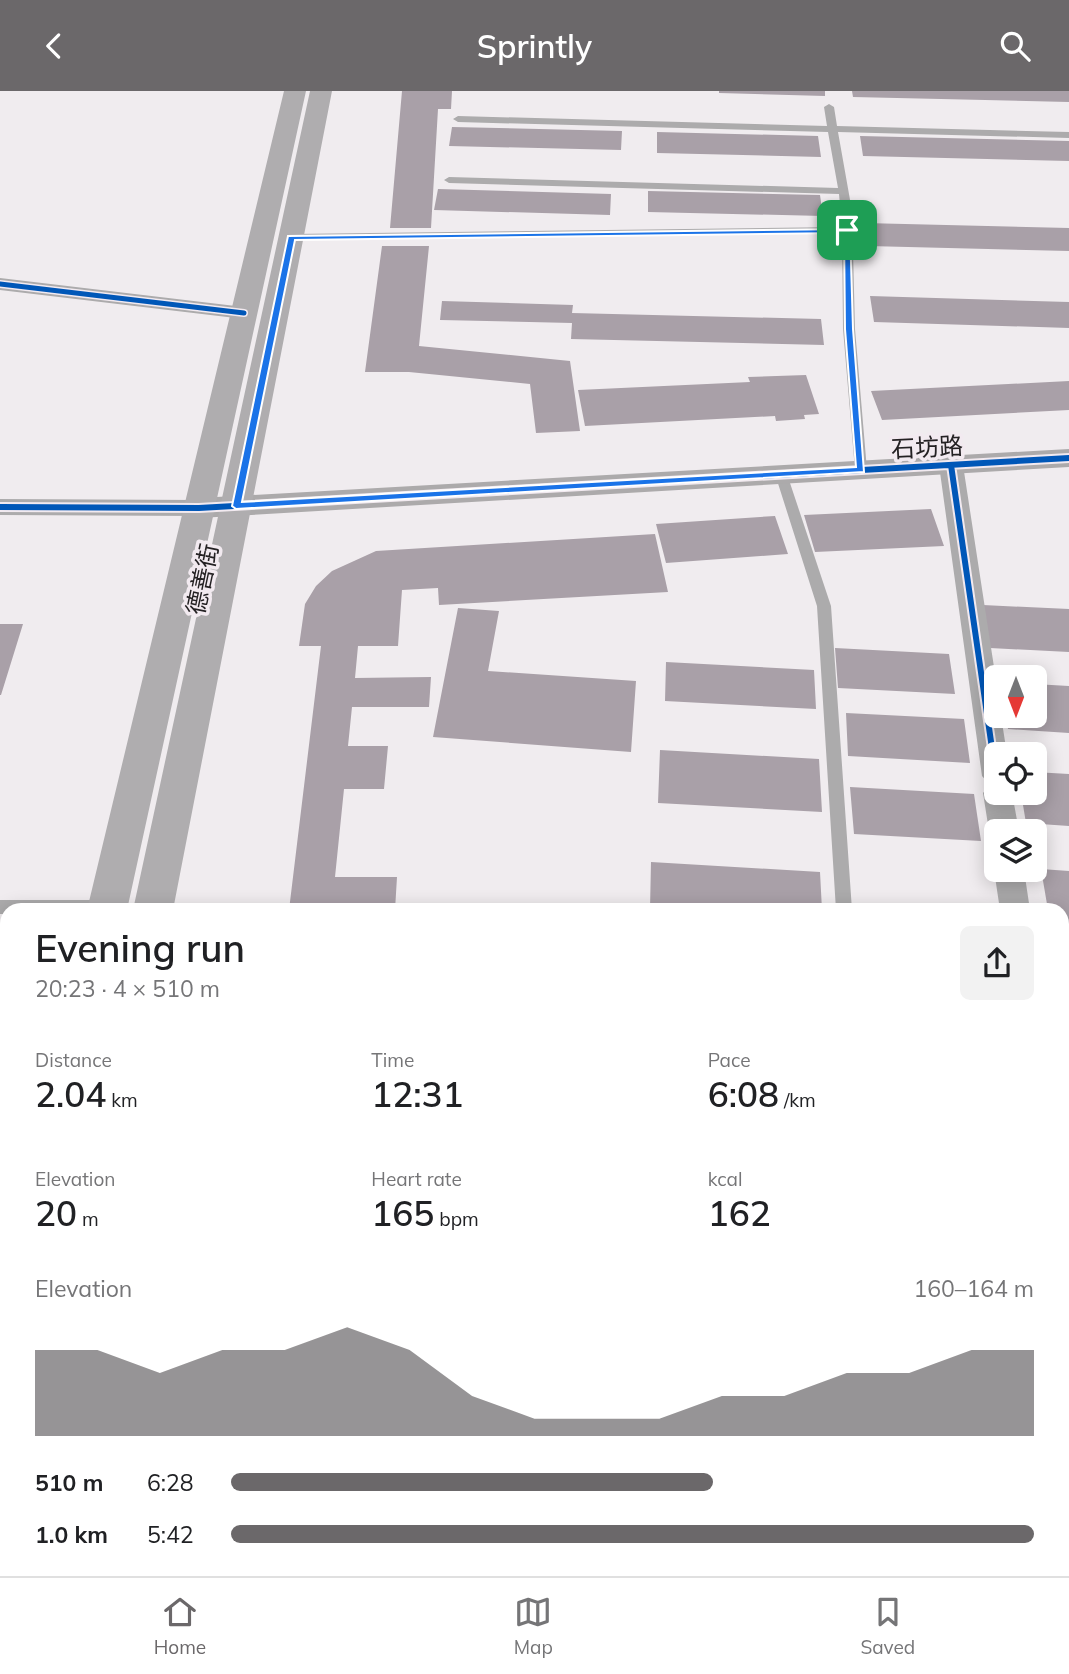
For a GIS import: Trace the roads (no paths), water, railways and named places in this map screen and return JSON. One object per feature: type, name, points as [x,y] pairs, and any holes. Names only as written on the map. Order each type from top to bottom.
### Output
[{"type":"main road","name":"德善街","points":[[108,903],[295,91]]},
{"type":"main road","name":"德善街","points":[[154,903],[321,91]]},
{"type":"street","points":[[0,284],[244,313]]},
{"type":"street","name":"石坊路","points":[[199,508],[1069,458]]},
{"type":"street","points":[[951,465],[991,742]]},
{"type":"street","points":[[0,507],[199,508]]},
{"type":"street","points":[[1011,882],[1014,903]]},
{"type":"lane","points":[[829,107],[844,191],[849,329],[861,470]]},
{"type":"lane","points":[[458,120],[1069,135]]},
{"type":"lane","points":[[449,180],[844,191]]},
{"type":"lane","points":[[291,237],[847,230]]},
{"type":"lane","points":[[780,474],[824,606],[844,903]]}]
